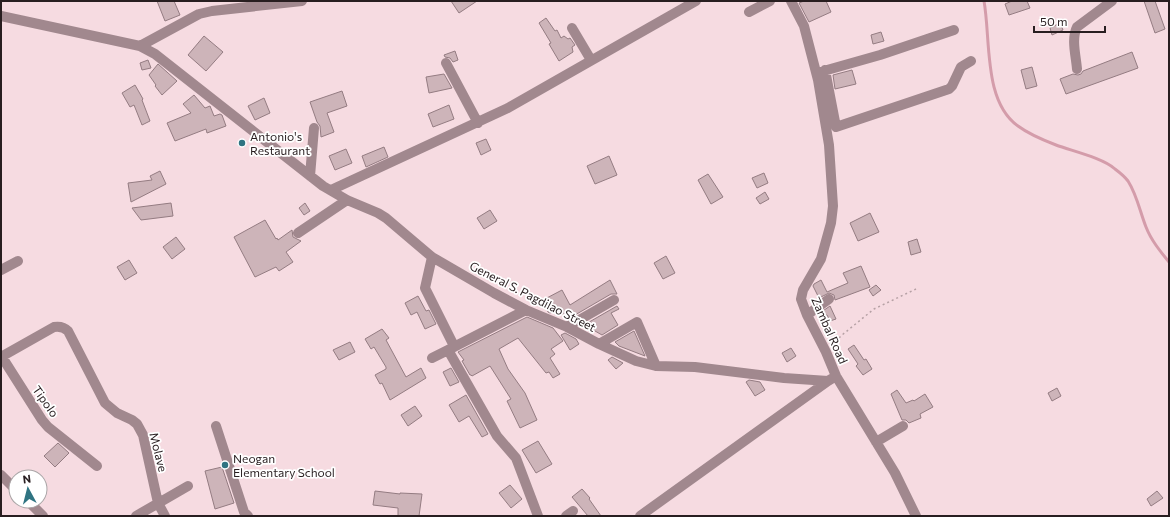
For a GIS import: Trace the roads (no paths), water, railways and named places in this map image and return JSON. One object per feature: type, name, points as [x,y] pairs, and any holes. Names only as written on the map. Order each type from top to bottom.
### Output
[{"type":"street","points":[[140,46],[199,14],[212,11],[302,1]]},
{"type":"street","points":[[331,190],[508,108],[696,1]]},
{"type":"street","points":[[749,12],[770,1]]},
{"type":"street","name":"Zambal Road","points":[[791,1],[804,26],[821,72],[829,145],[833,215],[821,259],[801,295],[806,315],[826,352],[832,379],[876,442],[895,474],[916,516]]},
{"type":"street","points":[[1077,69],[1074,33],[1077,27],[1112,1]]},
{"type":"street","name":"General S. Pagdilao Street","points":[[1,16],[140,46],[155,54],[310,176],[347,200],[386,218],[432,257],[526,310],[567,327],[636,361],[656,366],[696,367],[784,378],[832,379]]},
{"type":"street","points":[[572,28],[591,60]]},
{"type":"street","points":[[954,30],[880,55],[821,72],[836,127],[949,89],[961,67],[971,61]]},
{"type":"street","points":[[446,63],[478,123]]},
{"type":"street","points":[[310,176],[314,128]]},
{"type":"street","points":[[298,233],[347,200]]},
{"type":"street","points":[[432,257],[424,288],[451,348],[496,436],[516,458],[538,516]]},
{"type":"street","points":[[1,270],[18,261]]},
{"type":"street","points":[[806,315],[828,299]]},
{"type":"street","points":[[567,327],[614,300]]},
{"type":"street","points":[[432,358],[526,310]]},
{"type":"street","points":[[599,344],[637,322],[656,366]]},
{"type":"street","name":"Molave","points":[[1,357],[54,327],[62,326],[68,331],[105,403],[117,413],[137,424],[143,435],[158,503],[165,516]]},
{"type":"street","name":"Tipolo","points":[[1,357],[48,427],[97,466]]},
{"type":"street","points":[[640,516],[832,379]]},
{"type":"street","points":[[216,426],[246,514]]},
{"type":"street","points":[[876,442],[903,426]]},
{"type":"street","points":[[136,516],[188,486]]},
{"type":"waterway","points":[[984,1],[990,69],[999,101],[1007,115],[1018,126],[1032,135],[1103,161],[1122,175],[1128,181],[1134,192],[1150,236],[1169,262]]},
{"type":"place","name":"Antonio's Restaurant","points":[[242,143]]},
{"type":"place","name":"Neogan Elementary School","points":[[225,465]]}]
